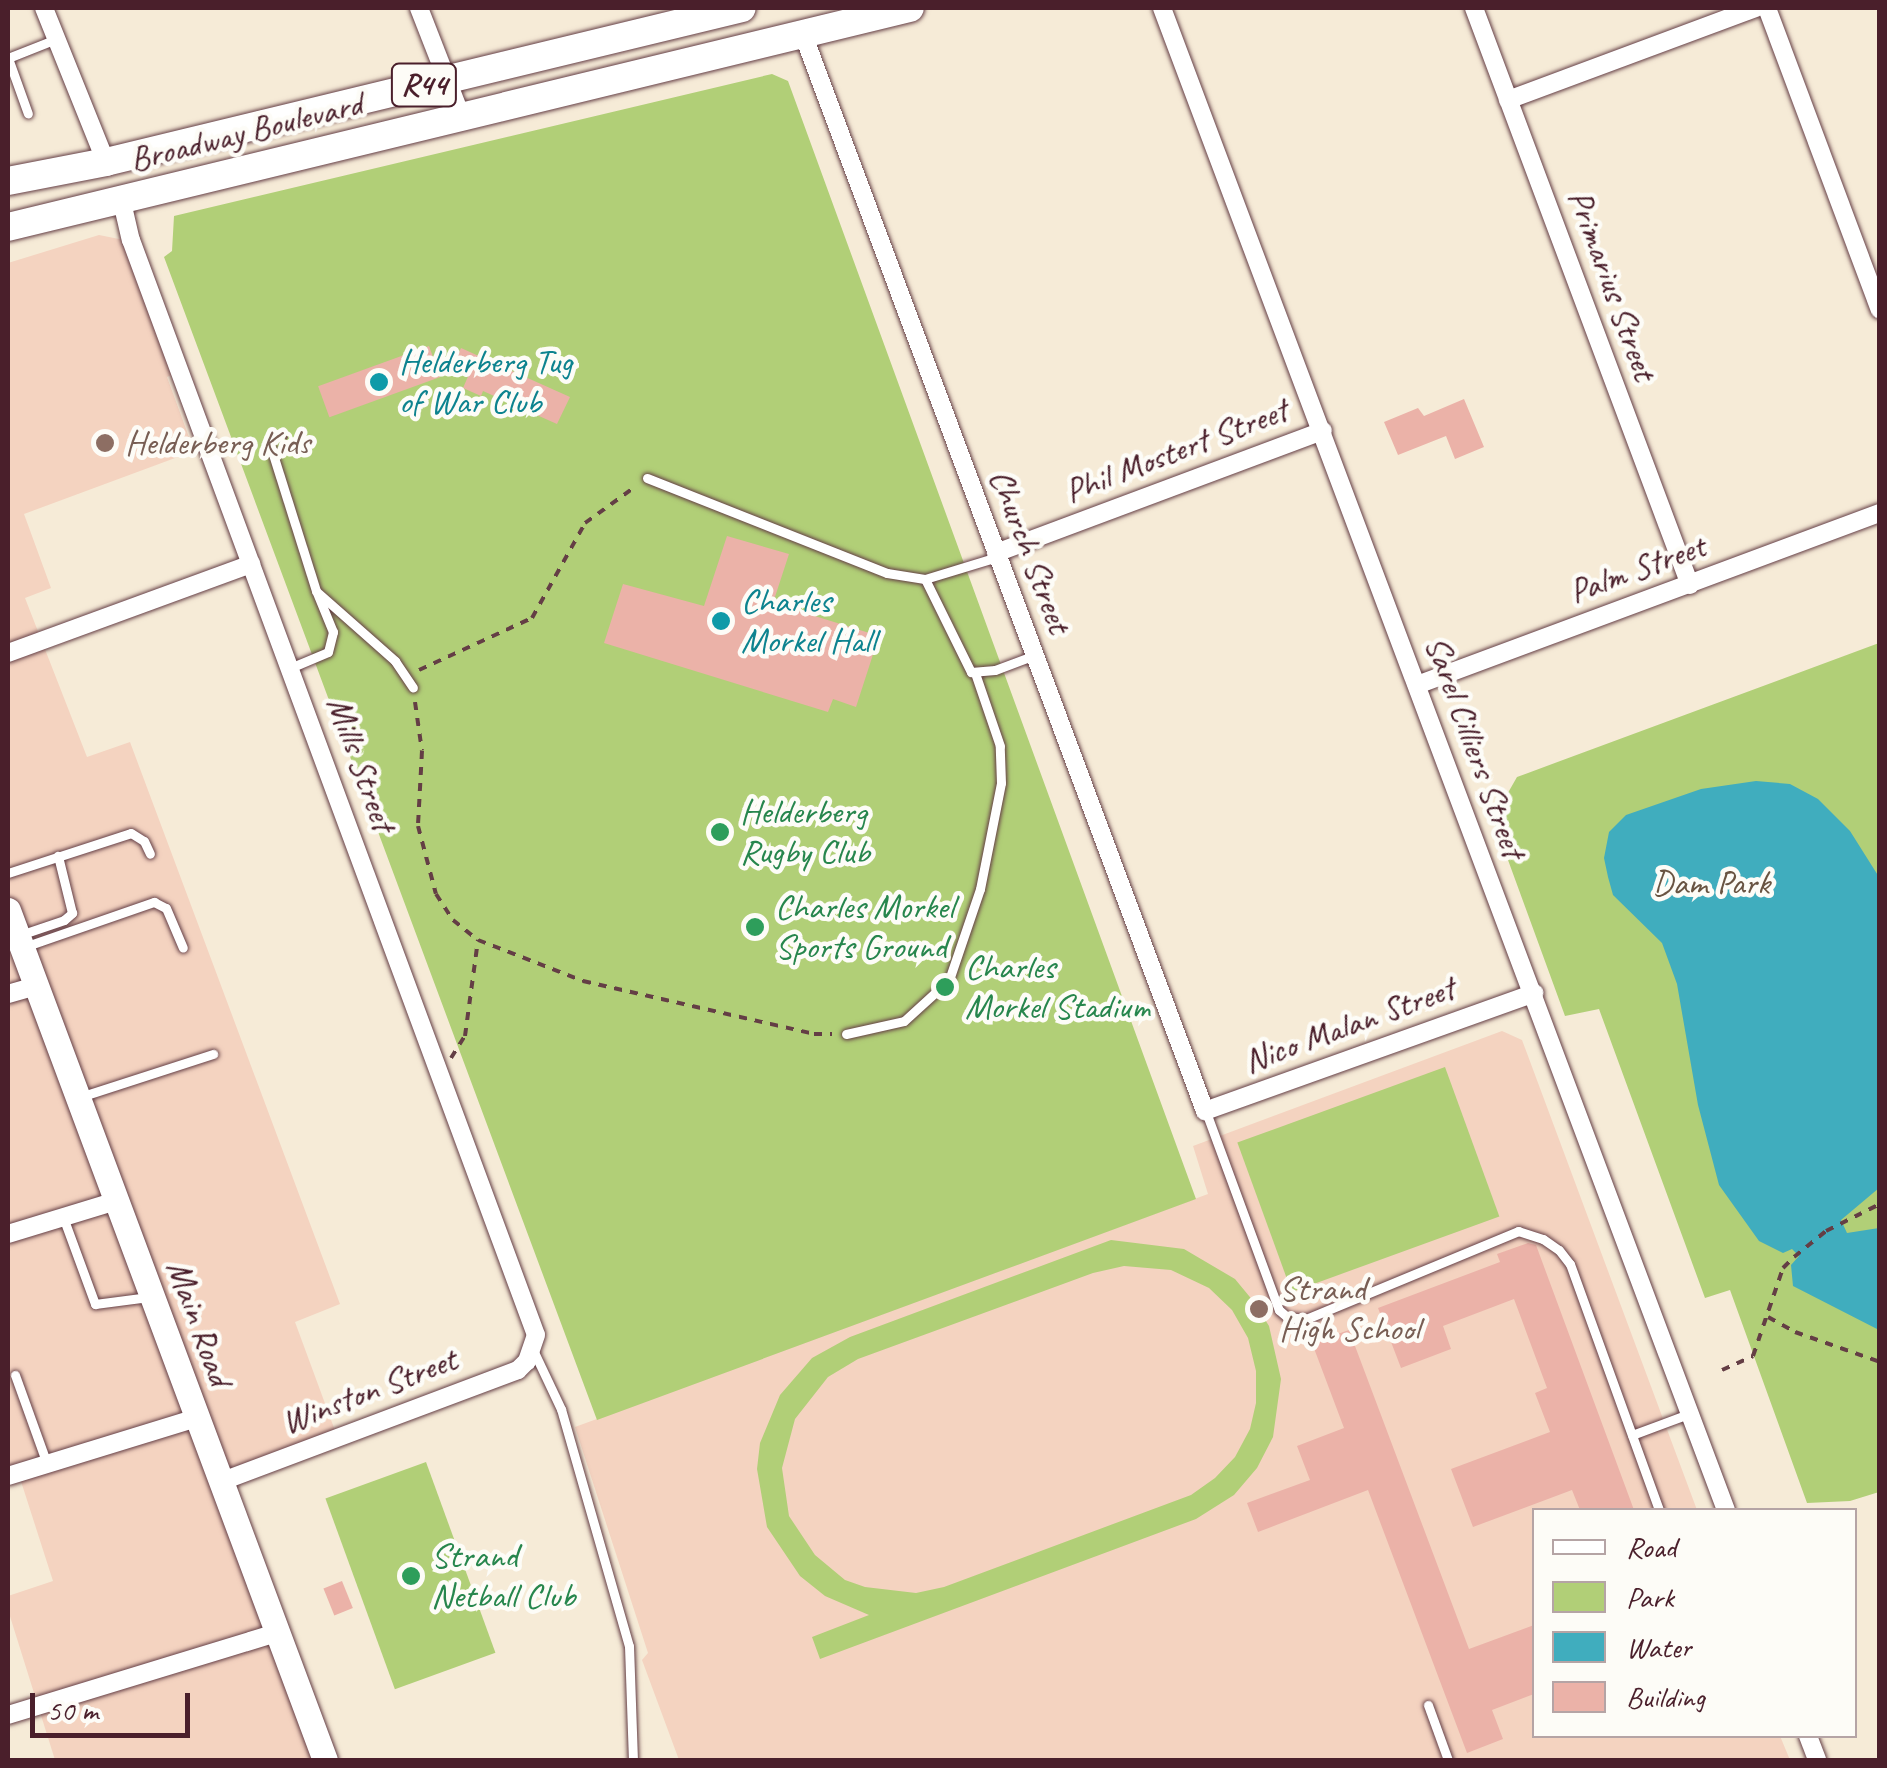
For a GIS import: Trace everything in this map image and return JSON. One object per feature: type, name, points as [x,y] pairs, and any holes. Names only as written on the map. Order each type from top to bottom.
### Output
[{"type":"main road","name":"Broadway Boulevard","points":[[8,181],[106,162],[742,8]]},
{"type":"main road","name":"Broadway Boulevard","points":[[8,227],[910,8]]},
{"type":"main road","name":"Main Road","points":[[8,910],[324,1760]]},
{"type":"street","points":[[44,8],[106,162]]},
{"type":"street","points":[[419,8],[461,116]]},
{"type":"street","name":"Sarel Cilliers Street","points":[[1162,8],[1725,1508]]},
{"type":"street","name":"Primarius Street","points":[[1474,8],[1690,585]]},
{"type":"street","points":[[1508,100],[1756,8]]},
{"type":"street","points":[[1767,8],[1880,310]]},
{"type":"street","name":"Church Street","points":[[802,34],[1206,1111]]},
{"type":"street","name":"Mills Street","points":[[122,202],[131,240],[534,1321],[532,1349]]},
{"type":"street","name":"Phil Mostert Street","points":[[997,555],[1322,431]]},
{"type":"street","name":"Palm Street","points":[[1417,685],[1880,512]]},
{"type":"street","points":[[8,653],[252,564]]},
{"type":"street","points":[[8,994],[36,986]]},
{"type":"street","name":"Nico Malan Street","points":[[1206,1111],[1534,993]]},
{"type":"street","points":[[8,1234],[116,1201]]},
{"type":"street","name":"Winston Street","points":[[220,1482],[518,1370],[532,1349]]},
{"type":"street","points":[[8,1476],[197,1418]]},
{"type":"street","points":[[8,1715],[276,1633]]},
{"type":"lane","points":[[28,114],[8,58],[56,39]]},
{"type":"lane","points":[[272,448],[316,591],[333,632],[328,652],[290,668]]},
{"type":"lane","points":[[647,478],[887,573],[925,579],[997,555]]},
{"type":"lane","points":[[925,579],[968,670],[974,672],[1035,655]]},
{"type":"lane","points":[[316,591],[394,662],[414,688]]},
{"type":"lane","points":[[846,1034],[904,1021],[949,980],[980,888],[1001,784],[1000,746],[974,672]]},
{"type":"lane","points":[[8,873],[132,833],[144,841],[150,854]]},
{"type":"lane","points":[[19,942],[71,916],[72,901],[58,856]]},
{"type":"lane","points":[[19,942],[154,902],[166,908],[183,948]]},
{"type":"lane","points":[[78,1098],[213,1054]]},
{"type":"lane","points":[[1206,1111],[1278,1310],[1287,1317],[1306,1319],[1518,1231],[1529,1232],[1560,1250],[1570,1264],[1658,1508]]},
{"type":"lane","points":[[63,1217],[95,1304],[151,1296]]},
{"type":"lane","points":[[532,1349],[561,1410],[629,1646],[633,1760]]},
{"type":"lane","points":[[15,1375],[47,1464]]},
{"type":"lane","points":[[1632,1435],[1690,1413]]},
{"type":"lane","points":[[1428,1705],[1448,1760]]},
{"type":"path","points":[[647,478],[584,523],[532,618],[416,671],[414,688],[422,752],[418,826],[436,894],[452,920],[478,940],[582,981],[814,1034],[846,1034]]},
{"type":"path","points":[[438,1064],[454,1056],[465,1036],[478,940]]},
{"type":"path","points":[[1722,1370],[1754,1356],[1784,1268],[1816,1238],[1880,1204]]},
{"type":"path","points":[[1767,1316],[1796,1332],[1880,1362]]},
{"type":"shaded area","points":[[99,235],[129,241],[178,372],[167,377],[194,451],[24,514],[51,588],[25,598],[87,757],[130,742],[340,1304],[295,1322],[337,1436],[217,1482],[320,1760],[55,1760],[8,1610],[8,1596],[53,1581],[18,1472],[8,1475],[8,263]]},
{"type":"shaded area","name":"Strand High School","points":[[1502,1031],[1522,1040],[1696,1508],[1532,1508],[1532,1738],[1781,1738],[1790,1760],[679,1760],[642,1660],[648,1653],[575,1427],[1208,1194],[1193,1146]]},
{"type":"green space","name":"Charles Morkel Sports Ground","points":[[772,74],[788,81],[1196,1199],[597,1420],[164,257],[172,251],[174,216]]},
{"type":"green space","name":"Dam Park","points":[[1879,643],[1879,1492],[1850,1501],[1807,1503],[1730,1290],[1705,1298],[1599,1009],[1565,1016],[1493,819],[1517,777]]},
{"type":"green space","points":[[1445,1067],[1499,1216],[1292,1292],[1237,1143]]},
{"type":"green space","points":[[1111,1240],[1184,1249],[1235,1279],[1269,1326],[1281,1379],[1273,1437],[1257,1468],[1234,1495],[1196,1519],[820,1659],[812,1637],[869,1615],[825,1596],[800,1576],[767,1527],[757,1469],[760,1443],[780,1395],[812,1358],[850,1337]],"holes":[[[1124,1266],[1171,1270],[1209,1288],[1232,1310],[1248,1338],[1256,1371],[1256,1403],[1250,1429],[1235,1457],[1215,1478],[1191,1495],[944,1587],[916,1593],[865,1587],[845,1580],[815,1555],[789,1516],[782,1468],[795,1419],[828,1377],[858,1359],[1093,1273]]]},
{"type":"green space","name":"Strand Netball Club","points":[[426,1462],[495,1653],[395,1689],[325,1499]]},
{"type":"water","points":[[1756,781],[1790,784],[1818,799],[1850,831],[1879,877],[1879,1188],[1841,1220],[1847,1233],[1879,1228],[1879,1330],[1793,1286],[1791,1265],[1799,1256],[1792,1249],[1783,1253],[1759,1241],[1719,1185],[1698,1105],[1677,984],[1662,943],[1613,895],[1608,877],[1604,858],[1609,832],[1626,815],[1701,789]]},
{"type":"building","name":"Helderberg Tug of War Club","points":[[429,346],[440,377],[329,417],[318,386]]},
{"type":"building","points":[[461,348],[570,397],[557,424],[483,391],[481,396],[463,388],[473,365],[449,374]]},
{"type":"building","points":[[1464,399],[1484,447],[1455,459],[1446,436],[1398,455],[1384,422],[1418,408],[1424,416]]},
{"type":"building","name":"Charles Morkel Hall","points":[[727,536],[789,554],[773,603],[879,636],[856,707],[833,699],[828,712],[604,643],[623,584],[704,606]]},
{"type":"building","points":[[1528,1243],[1536,1245],[1633,1508],[1579,1508],[1572,1490],[1473,1527],[1451,1469],[1550,1432],[1535,1393],[1547,1388],[1514,1299],[1443,1326],[1451,1349],[1401,1368],[1378,1308],[1500,1262],[1497,1254]]},
{"type":"building","points":[[1349,1330],[1469,1649],[1532,1626],[1532,1695],[1492,1710],[1503,1739],[1467,1753],[1368,1490],[1258,1532],[1247,1503],[1310,1480],[1297,1446],[1344,1428],[1312,1343]]},
{"type":"building","points":[[342,1581],[353,1608],[334,1615],[323,1588]]},
{"type":"place","name":"Helderberg Tug of War Club","points":[[379,382]]},
{"type":"place","name":"Helderberg Kids","points":[[105,443]]},
{"type":"place","name":"Charles Morkel Hall","points":[[721,621]]},
{"type":"place","name":"Helderberg Rugby Club","points":[[720,832]]},
{"type":"place","name":"Charles Morkel Sports Ground","points":[[755,927]]},
{"type":"place","name":"Charles Morkel Stadium","points":[[945,987]]},
{"type":"place","name":"Strand High School","points":[[1259,1309]]},
{"type":"place","name":"Strand Netball Club","points":[[411,1576]]}]
